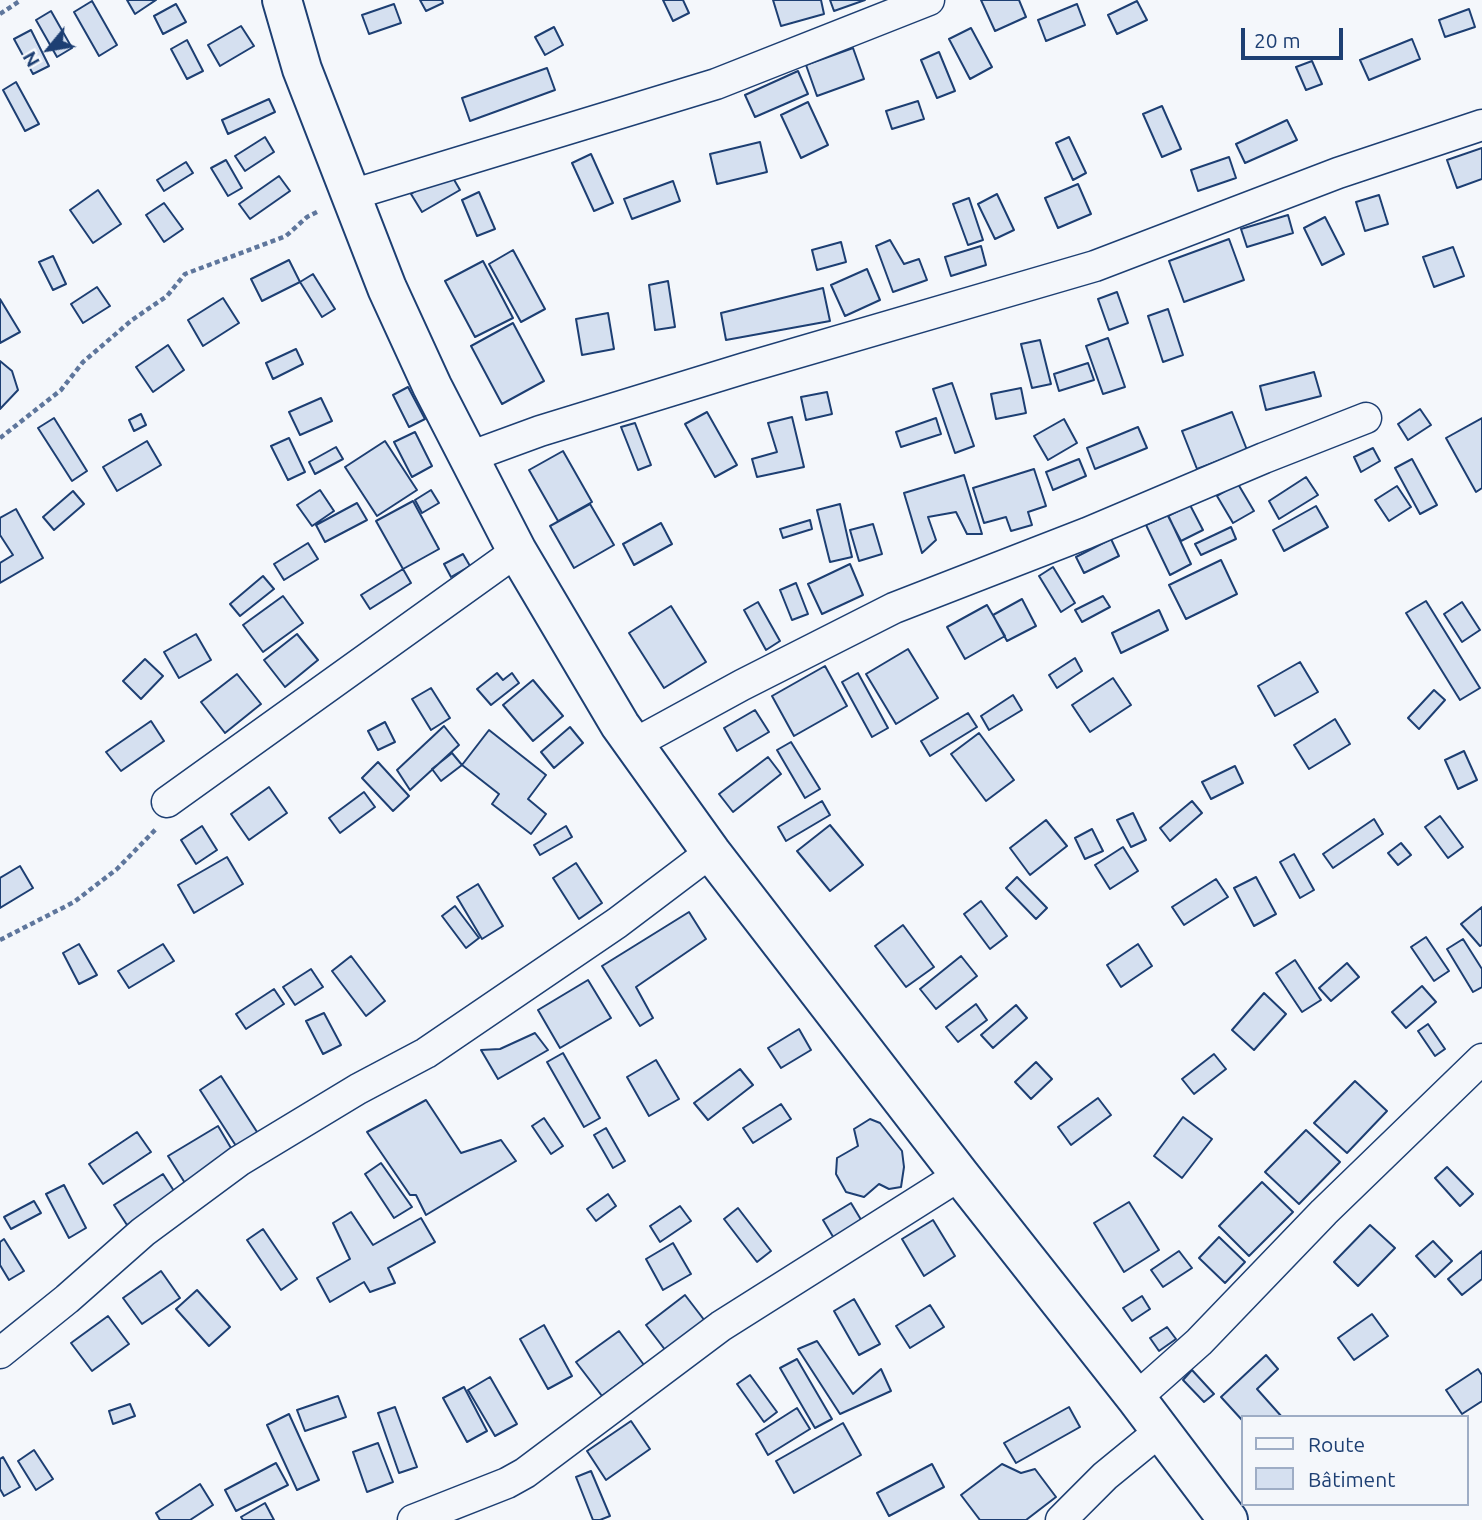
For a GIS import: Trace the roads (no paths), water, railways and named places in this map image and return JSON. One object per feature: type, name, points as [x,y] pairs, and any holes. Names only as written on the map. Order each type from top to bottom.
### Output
[{"type":"main road","points":[[282,0],[302,69],[387,288],[432,386],[517,551],[634,744],[711,852],[1228,1520]]},
{"type":"street","points":[[351,195],[716,84],[929,0]]},
{"type":"street","points":[[469,457],[540,430],[1095,266],[1338,173],[1482,125]]},
{"type":"street","points":[[634,744],[742,685],[894,608],[1087,533],[1366,418]]},
{"type":"street","points":[[167,802],[517,551]]},
{"type":"street","points":[[0,1353],[143,1232],[239,1161],[358,1089],[426,1053],[617,923],[711,852]]},
{"type":"street","points":[[1136,1398],[1199,1342],[1324,1212],[1482,1059]]},
{"type":"street","points":[[413,1520],[507,1483],[525,1473],[721,1326],[960,1175]]},
{"type":"street","points":[[1061,1520],[1105,1476],[1160,1431]]}]
